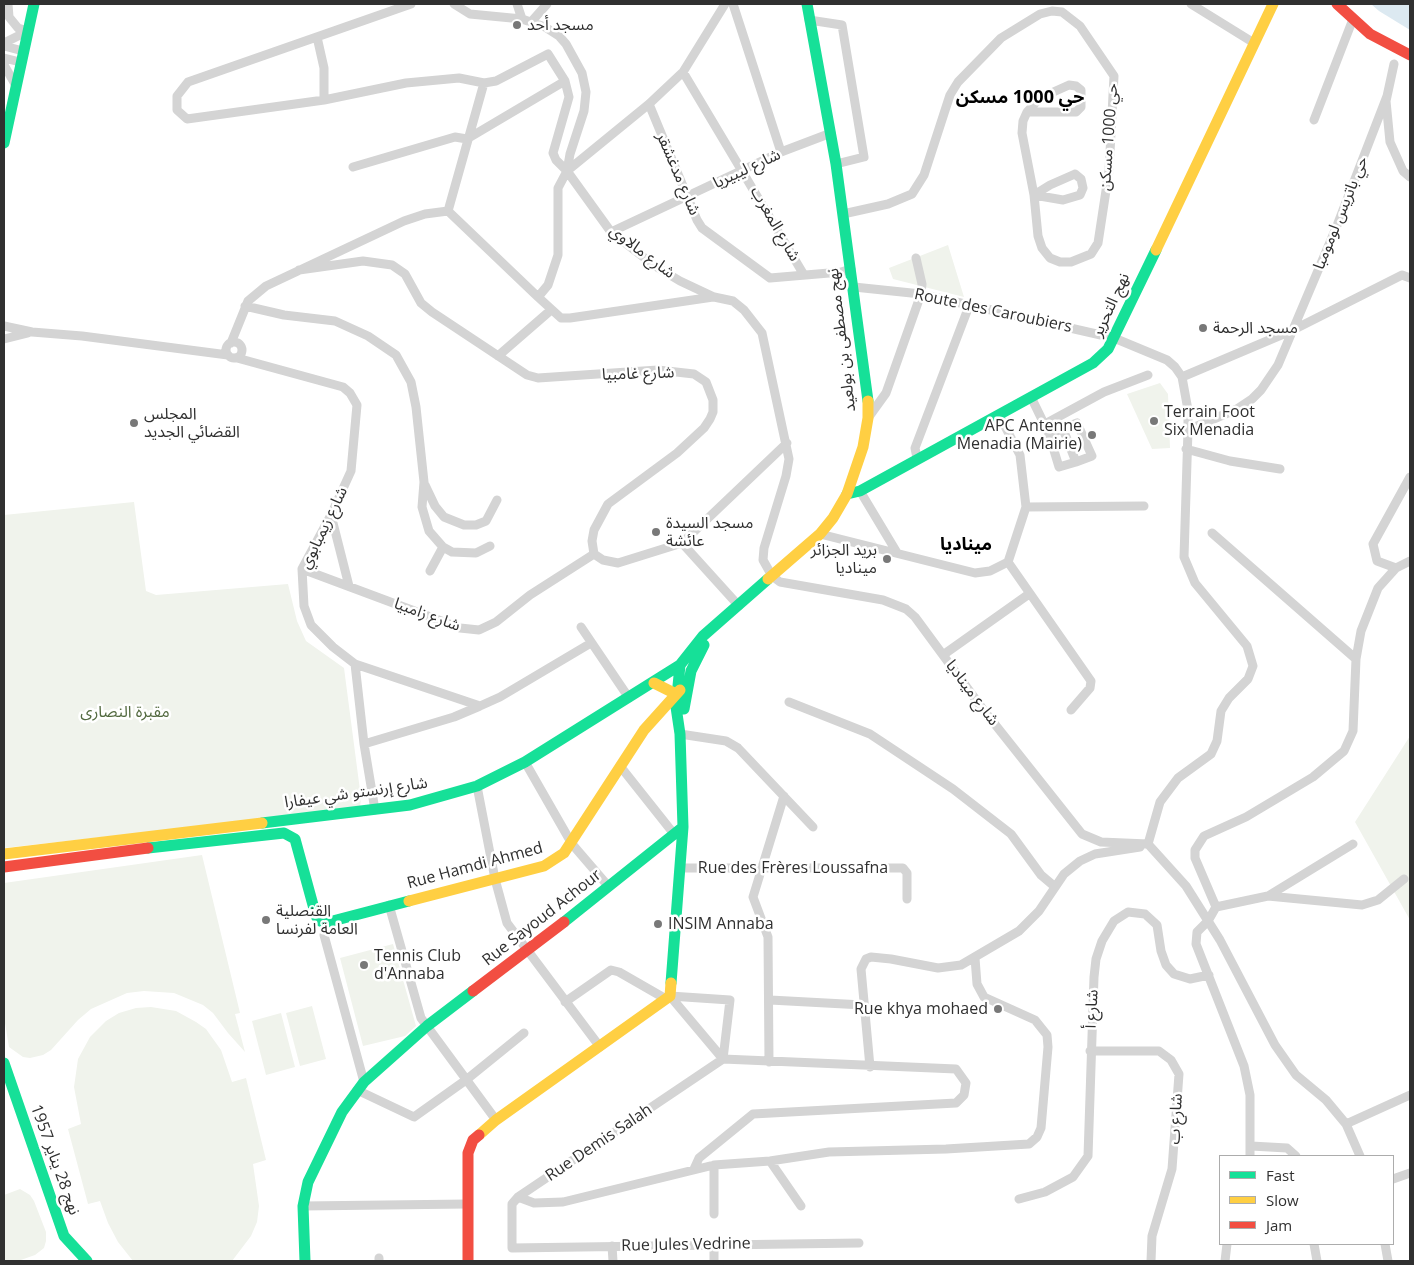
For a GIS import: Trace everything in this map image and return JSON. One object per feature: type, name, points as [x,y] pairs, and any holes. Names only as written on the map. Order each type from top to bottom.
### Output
[{"type":"main road","points":[[4,143],[9,82],[21,56],[34,4]]},
{"type":"main road","name":"نهج مصطفى بن بولعيد","points":[[680,665],[703,636],[820,534],[834,518],[847,494],[863,447],[868,418],[868,391],[836,164],[807,4]]},
{"type":"main road","name":"نهج التحرير","points":[[847,494],[860,491],[917,458],[999,415],[1093,363],[1108,350],[1273,4]]},
{"type":"main road","points":[[1336,4],[1352,19],[1384,43],[1410,55]]},
{"type":"main road","name":"نهج مصطفى بن بولعيد","points":[[680,734],[688,683],[696,659],[723,620]]},
{"type":"main road","points":[[468,1261],[468,1153],[473,1140],[496,1120],[668,997],[681,868],[679,830],[680,734],[676,694],[680,665]]},
{"type":"main road","name":"شارع إرنستو شي عيفارا","points":[[4,867],[86,850],[410,805],[476,786],[525,762],[680,665]]},
{"type":"main road","points":[[654,683],[676,694]]},
{"type":"main road","points":[[676,694],[688,683]]},
{"type":"main road","name":"Rue Hamdi Ahmed","points":[[320,921],[328,922],[544,866],[564,854],[644,730],[676,694]]},
{"type":"main road","name":"Rue Sayoud Achour","points":[[305,1261],[303,1206],[308,1182],[322,1149],[342,1112],[361,1086],[427,1026],[609,887],[679,830]]},
{"type":"main road","name":"شارع إرنستو شي عيفارا","points":[[4,854],[86,850],[288,834],[295,839],[316,916],[320,921]]},
{"type":"main road","name":"نهج 28 يناير 1957","points":[[4,1063],[6,1075],[64,1236],[87,1261]]},
{"type":"street","points":[[8,4],[10,17],[18,28],[28,31]]},
{"type":"street","points":[[353,167],[455,137],[467,139],[565,81],[548,54],[496,81],[484,83],[459,78],[406,83],[324,100],[187,119],[181,116],[176,103],[181,88],[188,82],[411,4]]},
{"type":"street","points":[[454,4],[470,14],[527,20],[559,36],[566,44],[582,73],[586,92],[584,111],[570,154],[567,171],[558,188],[558,255],[548,285],[538,297]]},
{"type":"street","points":[[517,4],[527,20]]},
{"type":"street","points":[[527,20],[547,4]]},
{"type":"street","points":[[567,171],[649,104],[683,72],[725,4]]},
{"type":"street","points":[[733,4],[781,152]]},
{"type":"street","points":[[1192,4],[1254,43]]},
{"type":"street","name":"حي 1000 مسكن","points":[[843,214],[888,204],[912,194],[924,175],[950,95],[958,82],[1001,38],[1040,14],[1052,11],[1062,12],[1080,26],[1114,76],[1110,171],[1098,243],[1091,254],[1071,262],[1060,262],[1050,258],[1042,248],[1038,236],[1034,195],[1022,133],[1023,121],[1027,112],[1040,98],[1069,85],[1076,86],[1081,90],[1081,107],[1076,112],[1027,112]]},
{"type":"street","points":[[1314,120],[1352,19]]},
{"type":"street","points":[[809,20],[842,25],[864,157],[836,164]]},
{"type":"street","points":[[21,56],[4,44],[28,31]]},
{"type":"street","points":[[317,37],[324,62],[324,100]]},
{"type":"street","points":[[4,58],[21,56]]},
{"type":"street","name":"حي باتريس لومومبا","points":[[1188,430],[1237,409],[1261,390],[1278,365],[1387,96],[1394,64]]},
{"type":"street","points":[[4,65],[9,82]]},
{"type":"street","name":"شارع المغرب","points":[[683,72],[744,170],[804,275]]},
{"type":"street","name":"شارع مالاوي","points":[[565,81],[569,97],[553,153],[556,160],[567,171],[610,232],[655,266],[714,296],[733,302],[744,310],[762,333],[789,459],[786,476],[764,548],[763,560],[772,576]]},
{"type":"street","points":[[448,211],[484,83]]},
{"type":"street","name":"حي باتريس لومومبا","points":[[1387,96],[1390,142],[1403,171],[1410,177]]},
{"type":"street","name":"شارع مدغشقر","points":[[649,104],[696,220],[702,228],[770,278],[841,272],[851,269]]},
{"type":"street","name":"شارع ليبيريا","points":[[610,232],[781,152],[831,133]]},
{"type":"street","name":"حي 1000 مسكن","points":[[1075,174],[1081,179],[1083,188],[1080,195],[1063,200],[1034,195],[1050,185],[1075,174]]},
{"type":"street","points":[[4,326],[32,332],[201,350],[234,350],[245,306],[254,294],[266,286],[404,221],[425,214],[448,211]]},
{"type":"street","points":[[448,211],[561,318],[714,296]]},
{"type":"street","points":[[868,418],[886,393],[921,294],[921,278],[916,258]]},
{"type":"street","name":"شارع غامبيا","points":[[299,270],[363,261],[392,265],[405,274],[420,303],[527,375],[538,378],[658,370],[694,374],[706,382],[713,400],[713,412],[704,428],[645,479],[608,504],[594,530],[592,541],[594,554]]},
{"type":"street","points":[[1148,844],[1160,802],[1178,778],[1211,754],[1217,741],[1221,711],[1229,698],[1248,679],[1253,666],[1247,646],[1195,583],[1186,564],[1183,541],[1188,410],[1182,377],[1293,330],[1402,275],[1410,278]]},
{"type":"street","name":"Route des Caroubiers","points":[[854,287],[921,294],[1114,338],[1167,360],[1176,367],[1182,377]]},
{"type":"street","points":[[245,306],[284,315],[335,321],[368,336],[396,355],[411,382],[416,407],[424,482],[422,507],[433,536],[443,547],[452,552],[476,553],[490,546]]},
{"type":"street","points":[[917,458],[915,448],[969,306]]},
{"type":"street","points":[[498,356],[551,310]]},
{"type":"street","points":[[4,339],[32,332]]},
{"type":"street","name":"شارع زيمبابوي","points":[[234,350],[263,365],[342,388],[354,399],[357,405],[352,471],[302,569],[302,593],[306,616],[318,633],[355,664],[480,706]]},
{"type":"street","points":[[1045,424],[1104,392],[1148,375]]},
{"type":"street","points":[[1031,397],[1050,434],[1059,468],[1092,456],[1077,423],[1050,434]]},
{"type":"street","points":[[820,534],[896,551],[975,573],[990,571],[1008,562],[1026,508],[1020,455],[999,415]]},
{"type":"street","points":[[1063,429],[1076,462]]},
{"type":"street","points":[[594,554],[603,560],[618,563],[682,543],[787,443]]},
{"type":"street","points":[[1186,449],[1230,461],[1280,469]]},
{"type":"street","points":[[1396,568],[1377,561],[1373,544],[1410,477]]},
{"type":"street","points":[[424,482],[435,506],[444,517],[464,526],[476,526],[486,521],[497,500]]},
{"type":"street","points":[[860,491],[896,551]]},
{"type":"street","points":[[1026,508],[1144,506]]},
{"type":"street","points":[[331,515],[349,586]]},
{"type":"street","points":[[1212,533],[1356,658]]},
{"type":"street","points":[[682,543],[739,606]]},
{"type":"street","points":[[430,571],[443,547]]},
{"type":"street","name":"شارع زامبيا","points":[[302,569],[460,628],[479,630],[488,628],[530,595],[594,554]]},
{"type":"street","points":[[1216,907],[1195,858],[1198,842],[1204,836],[1246,817],[1313,777],[1344,751],[1353,731],[1356,658],[1362,630],[1378,588],[1396,568],[1410,561]]},
{"type":"street","points":[[1008,562],[1091,681],[1090,688],[1071,710]]},
{"type":"street","name":"شارع ميناديا","points":[[772,576],[780,582],[895,603],[916,617],[943,655],[1082,834],[1101,842],[1148,844]]},
{"type":"street","points":[[943,655],[1029,594]]},
{"type":"street","points":[[581,627],[629,698]]},
{"type":"street","points":[[364,744],[454,717],[480,706],[500,697],[591,643]]},
{"type":"street","points":[[355,664],[364,744],[375,810]]},
{"type":"street","points":[[789,702],[870,734],[953,789],[1011,834],[1041,875],[1054,886]]},
{"type":"street","points":[[680,734],[726,741],[738,748],[813,827]]},
{"type":"street","points":[[525,762],[572,844],[609,887]]},
{"type":"street","points":[[620,766],[679,830]]},
{"type":"street","points":[[476,786],[495,879],[507,923],[600,1047]]},
{"type":"street","points":[[770,1062],[768,937],[753,897],[784,796]]},
{"type":"street","points":[[870,1067],[861,969],[864,961],[868,958],[891,958],[938,968],[961,965],[1019,931],[1039,911],[1054,886],[1072,866],[1087,857],[1137,848],[1148,844]]},
{"type":"street","points":[[1148,844],[1186,886],[1208,921],[1275,1044],[1296,1075],[1326,1100],[1346,1124],[1360,1155]]},
{"type":"street","points":[[1268,896],[1353,844]]},
{"type":"street","name":"Rue des Frères Loussafna","points":[[681,868],[903,868],[907,873],[907,899]]},
{"type":"street","points":[[1250,1155],[1250,1095],[1244,1066],[1195,940],[1199,928],[1208,921],[1216,907],[1268,896],[1362,905],[1378,900],[1404,879]]},
{"type":"street","points":[[389,906],[416,1008],[427,1026],[496,1120]]},
{"type":"street","name":"شارع أ","points":[[1019,1198],[1045,1192],[1073,1177],[1088,1156],[1091,1119],[1090,1051],[1096,959],[1102,942],[1114,921],[1123,914],[1139,912],[1154,920],[1166,965],[1174,974],[1190,979],[1209,975]]},
{"type":"street","points":[[324,935],[361,1086],[414,1118],[466,1080],[524,1033]]},
{"type":"street","points":[[518,1197],[534,1203],[563,1202],[714,1165],[770,1161],[829,1152],[1024,1146],[1037,1137],[1042,1123],[1048,1047],[1047,1035],[1035,1020],[984,997],[977,984],[975,958]]},
{"type":"street","points":[[565,1002],[611,970],[619,972],[668,997],[723,1059],[870,1067],[956,1069],[964,1078],[966,1089],[961,1100],[956,1103],[753,1114],[699,1158],[694,1169]]},
{"type":"street","points":[[668,997],[730,1000],[723,1059]]},
{"type":"street","points":[[770,1000],[864,1005]]},
{"type":"street","name":"شارع ب","points":[[1090,1051],[1158,1051],[1171,1060],[1179,1074],[1172,1169],[1152,1236],[1151,1261]]},
{"type":"street","name":"Rue Demis Salah","points":[[518,1197],[723,1059]]},
{"type":"street","points":[[1346,1124],[1410,1095]]},
{"type":"street","points":[[1251,1146],[1286,1148],[1295,1155]]},
{"type":"street","points":[[770,1161],[801,1206]]},
{"type":"street","points":[[714,1165],[714,1214]]},
{"type":"street","points":[[1394,1179],[1410,1173]]},
{"type":"street","name":"Rue Jules Vedrine","points":[[518,1197],[512,1204],[512,1248],[859,1243]]},
{"type":"street","points":[[303,1206],[467,1204]]},
{"type":"street","points":[[714,1244],[714,1261]]},
{"type":"street","points":[[1226,1261],[1228,1245]]},
{"type":"street","points":[[1314,1245],[1317,1261]]},
{"type":"street","points":[[1385,1245],[1388,1261]]},
{"type":"street","points":[[612,1246],[613,1261]]},
{"type":"green space","points":[[948,245],[964,297],[893,279],[889,268]]},
{"type":"green space","name":"Terrain Foot Six Menadia","points":[[1160,383],[1168,394],[1170,448],[1152,449],[1127,394]]},
{"type":"green space","name":"مقبرة النصارى","points":[[134,502],[146,591],[156,595],[288,584],[297,621],[306,641],[344,668],[361,798],[360,808],[4,848],[4,515]]},
{"type":"green space","points":[[1410,736],[1410,920],[1355,822]]},
{"type":"green space","points":[[202,855],[240,1013],[235,1014],[245,1052],[213,1013],[203,1005],[174,993],[144,991],[127,993],[91,1009],[78,1020],[51,1050],[43,1055],[30,1058],[23,1057],[9,1047],[4,1017],[4,883]]},
{"type":"green space","points":[[393,944],[416,1026],[405,1036],[363,1046],[340,958]]},
{"type":"green space","points":[[312,1006],[326,1059],[300,1066],[286,1013]]},
{"type":"green space","points":[[151,1007],[176,1011],[206,1029],[221,1050],[232,1082],[246,1078],[266,1160],[253,1164],[259,1206],[257,1222],[251,1236],[232,1261],[133,1261],[118,1242],[108,1223],[100,1201],[88,1204],[68,1129],[81,1124],[74,1087],[78,1059],[90,1037],[106,1021],[119,1013],[136,1008]]},
{"type":"green space","points":[[281,1013],[295,1067],[266,1075],[252,1021]]},
{"type":"green space","points":[[20,1189],[30,1195],[34,1201],[46,1232],[46,1241],[44,1248],[35,1255],[18,1261],[4,1261],[4,1195]]},
{"type":"shaded area","points":[[1371,4],[1410,4],[1410,30],[1379,11]]},
{"type":"traffic: fast","points":[[4,143],[34,4]]},
{"type":"traffic: fast","points":[[807,4],[836,164],[868,401]]},
{"type":"traffic: fast","points":[[847,494],[860,491],[1093,363],[1108,349],[1156,250]]},
{"type":"traffic: fast","points":[[671,983],[683,827],[680,734],[676,707],[680,665],[703,636],[768,579]]},
{"type":"traffic: fast","points":[[684,709],[691,671],[704,645]]},
{"type":"traffic: fast","points":[[262,823],[410,805],[477,786],[525,762],[680,665]]},
{"type":"traffic: fast","points":[[564,922],[683,827]]},
{"type":"traffic: fast","points":[[148,848],[284,833],[295,839],[316,916],[320,921],[325,923],[409,901]]},
{"type":"traffic: fast","points":[[305,1261],[303,1206],[308,1182],[342,1112],[364,1082],[427,1026],[473,991]]},
{"type":"traffic: fast","points":[[4,1063],[64,1236],[87,1261]]},
{"type":"traffic: slow","points":[[1156,250],[1273,4]]},
{"type":"traffic: slow","points":[[768,579],[820,534],[833,518],[847,494],[863,447],[868,418],[868,401]]},
{"type":"traffic: slow","points":[[654,683],[676,694]]},
{"type":"traffic: slow","points":[[409,901],[544,866],[564,853],[644,730],[680,690]]},
{"type":"traffic: slow","points":[[4,854],[262,823]]},
{"type":"traffic: slow","points":[[479,1135],[496,1120],[670,996],[671,983]]},
{"type":"traffic: jam","points":[[1337,4],[1370,34],[1410,55]]},
{"type":"traffic: jam","points":[[4,867],[148,848]]},
{"type":"traffic: jam","points":[[473,991],[564,922]]},
{"type":"traffic: jam","points":[[468,1261],[468,1153],[473,1140],[479,1135]]},
{"type":"place","name":"مسجد أحد","points":[[517,25]]},
{"type":"place","name":"مسجد الرحمة","points":[[1203,328]]},
{"type":"place","name":"Terrain Foot Six Menadia","points":[[1154,421]]},
{"type":"place","name":"المجلس القضائي الجديد","points":[[134,423]]},
{"type":"place","name":"APC Antenne Menadia (Mairie)","points":[[1092,435]]},
{"type":"place","name":"مسجد السيدة عائشة","points":[[656,532]]},
{"type":"place","name":"بريد الجزائر ميناديا","points":[[887,559]]},
{"type":"place","name":"القنصلية العامة لفرنسا","points":[[266,920]]},
{"type":"place","name":"INSIM Annaba","points":[[658,924]]},
{"type":"place","name":"Tennis Club d'Annaba","points":[[364,965]]},
{"type":"place","name":"Rue khya mohaed","points":[[998,1009]]},
{"type":"district","name":"حي 1000 مسكن","points":[[1020,98]]},
{"type":"district","name":"ميناديا","points":[[966,545]]}]
